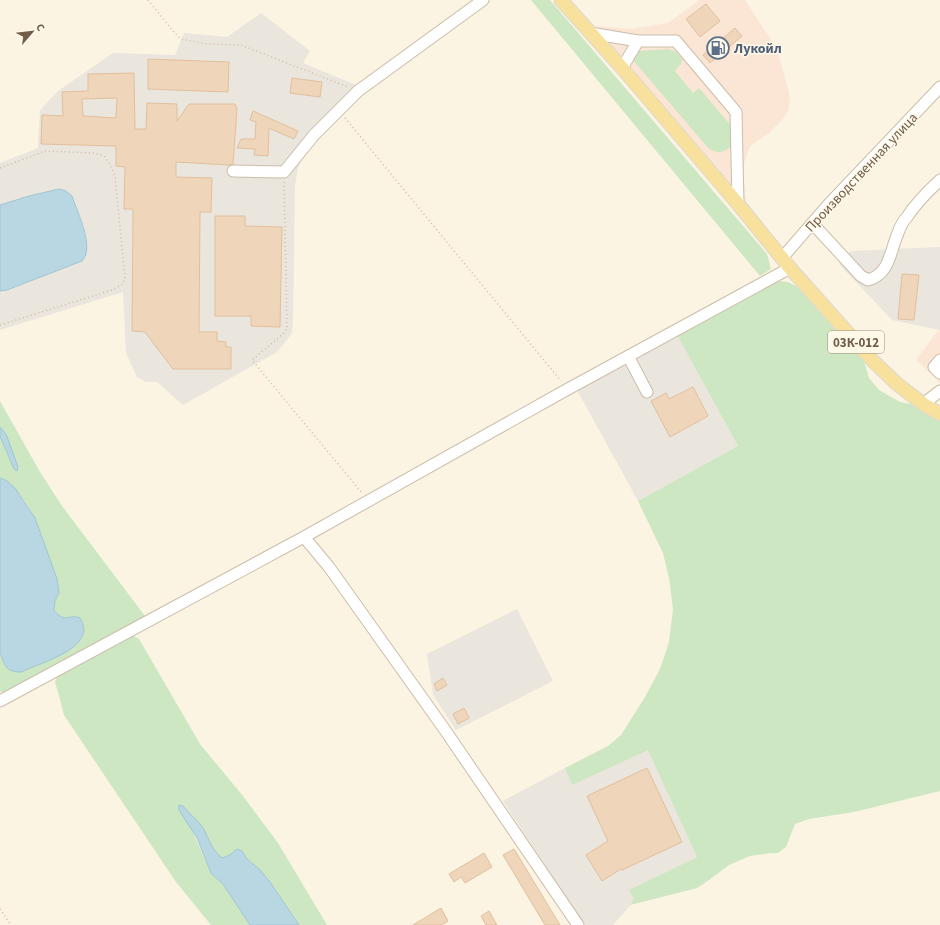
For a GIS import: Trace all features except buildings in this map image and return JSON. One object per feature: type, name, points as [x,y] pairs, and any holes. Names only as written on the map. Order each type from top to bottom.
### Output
[{"type":"main road","name":"03К-012","points":[[561,0],[622,68],[738,204],[790,268],[872,360],[896,383],[923,404],[940,414]]},
{"type":"street","points":[[233,171],[284,172],[314,135],[358,91],[483,0]]},
{"type":"street","points":[[590,33],[638,41],[676,40],[736,112],[738,204]]},
{"type":"street","points":[[622,68],[638,41]]},
{"type":"street","name":"Производственная улица","points":[[782,258],[812,223],[940,87]]},
{"type":"street","points":[[812,223],[861,276],[868,280],[875,278],[881,274],[886,266],[898,231],[907,216],[940,180]]},
{"type":"street","points":[[0,701],[304,537],[568,389],[790,268]]},
{"type":"street","points":[[628,356],[648,392]]},
{"type":"street","points":[[940,360],[934,367],[940,373]]},
{"type":"street","points":[[923,404],[940,391]]},
{"type":"street","points":[[304,537],[328,567],[436,718],[578,925]]},
{"type":"path","points":[[148,0],[181,39],[208,44],[241,45],[358,91]]},
{"type":"path","points":[[339,110],[568,389]]},
{"type":"path","points":[[0,168],[45,151],[93,153],[104,156],[110,164],[115,176],[124,276],[123,284],[112,290],[0,325]]},
{"type":"path","points":[[284,172],[287,328],[283,334],[252,360],[369,500]]},
{"type":"path","points":[[0,909],[11,925]]},
{"type":"shaded area","points":[[699,0],[745,0],[777,49],[789,92],[790,103],[788,111],[782,120],[769,133],[750,146],[743,167],[746,203],[593,26],[631,29],[668,23]]},
{"type":"shaded area","points":[[261,13],[310,51],[303,63],[368,90],[317,141],[303,157],[298,168],[295,185],[292,333],[277,352],[183,405],[157,382],[146,382],[137,377],[126,353],[123,292],[0,330],[0,163],[38,148],[40,110],[58,91],[113,53],[175,55],[184,33],[227,37]]},
{"type":"shaded area","points":[[940,247],[940,330],[892,320],[839,264],[851,251]]},
{"type":"shaded area","points":[[939,329],[940,330],[940,383],[916,360]]},
{"type":"shaded area","points":[[677,335],[738,446],[638,501],[577,390]]},
{"type":"shaded area","points":[[517,609],[553,681],[456,730],[433,695],[427,654]]},
{"type":"shaded area","points":[[648,749],[697,857],[629,890],[635,900],[613,925],[584,925],[503,801],[565,768],[572,784]]},
{"type":"green space","points":[[531,0],[550,0],[767,254],[771,269],[760,276]]},
{"type":"green space","points":[[669,49],[676,52],[682,59],[681,64],[675,71],[693,93],[699,88],[733,128],[734,144],[728,149],[719,152],[708,148],[633,60],[635,53],[639,51]]},
{"type":"green space","points":[[778,281],[788,282],[796,286],[864,361],[869,378],[879,390],[900,402],[911,404],[940,421],[940,791],[854,812],[809,819],[795,824],[786,847],[778,853],[750,856],[729,865],[697,888],[630,905],[634,899],[629,890],[697,857],[648,750],[572,785],[565,768],[608,746],[621,735],[645,697],[660,669],[669,642],[673,609],[669,578],[663,553],[638,501],[738,446],[677,335]]},
{"type":"green space","points":[[0,401],[40,472],[62,506],[145,616],[3,694],[0,691],[0,652],[5,666],[21,672],[61,654],[75,644],[81,637],[76,616],[69,618],[64,617],[59,615],[54,609],[55,601],[59,593],[45,546],[31,512],[23,498],[12,486],[0,478],[0,436],[14,469],[6,435],[0,427]]},
{"type":"green space","points":[[132,635],[139,639],[200,744],[243,796],[278,843],[327,925],[299,925],[270,882],[259,869],[247,859],[242,851],[237,849],[230,855],[222,858],[197,823],[192,830],[211,873],[223,884],[250,925],[211,925],[176,882],[64,715],[55,682],[57,676]]},
{"type":"water","points":[[59,189],[66,191],[72,196],[85,232],[87,247],[85,257],[82,261],[7,290],[0,291],[0,205]]},
{"type":"water","points":[[0,427],[6,434],[18,467],[17,471],[14,469],[0,436]]},
{"type":"water","points":[[0,478],[7,481],[15,488],[35,518],[57,579],[59,593],[55,601],[54,610],[65,618],[80,618],[84,628],[81,638],[76,645],[68,651],[21,672],[12,671],[6,667],[0,652]]},
{"type":"water","points":[[179,805],[183,806],[203,828],[213,848],[222,858],[230,855],[237,849],[242,851],[247,859],[259,869],[270,882],[299,925],[250,925],[223,884],[211,873],[197,838],[179,810]]},
{"type":"place","name":"Лукойл","points":[[718,48]]}]
